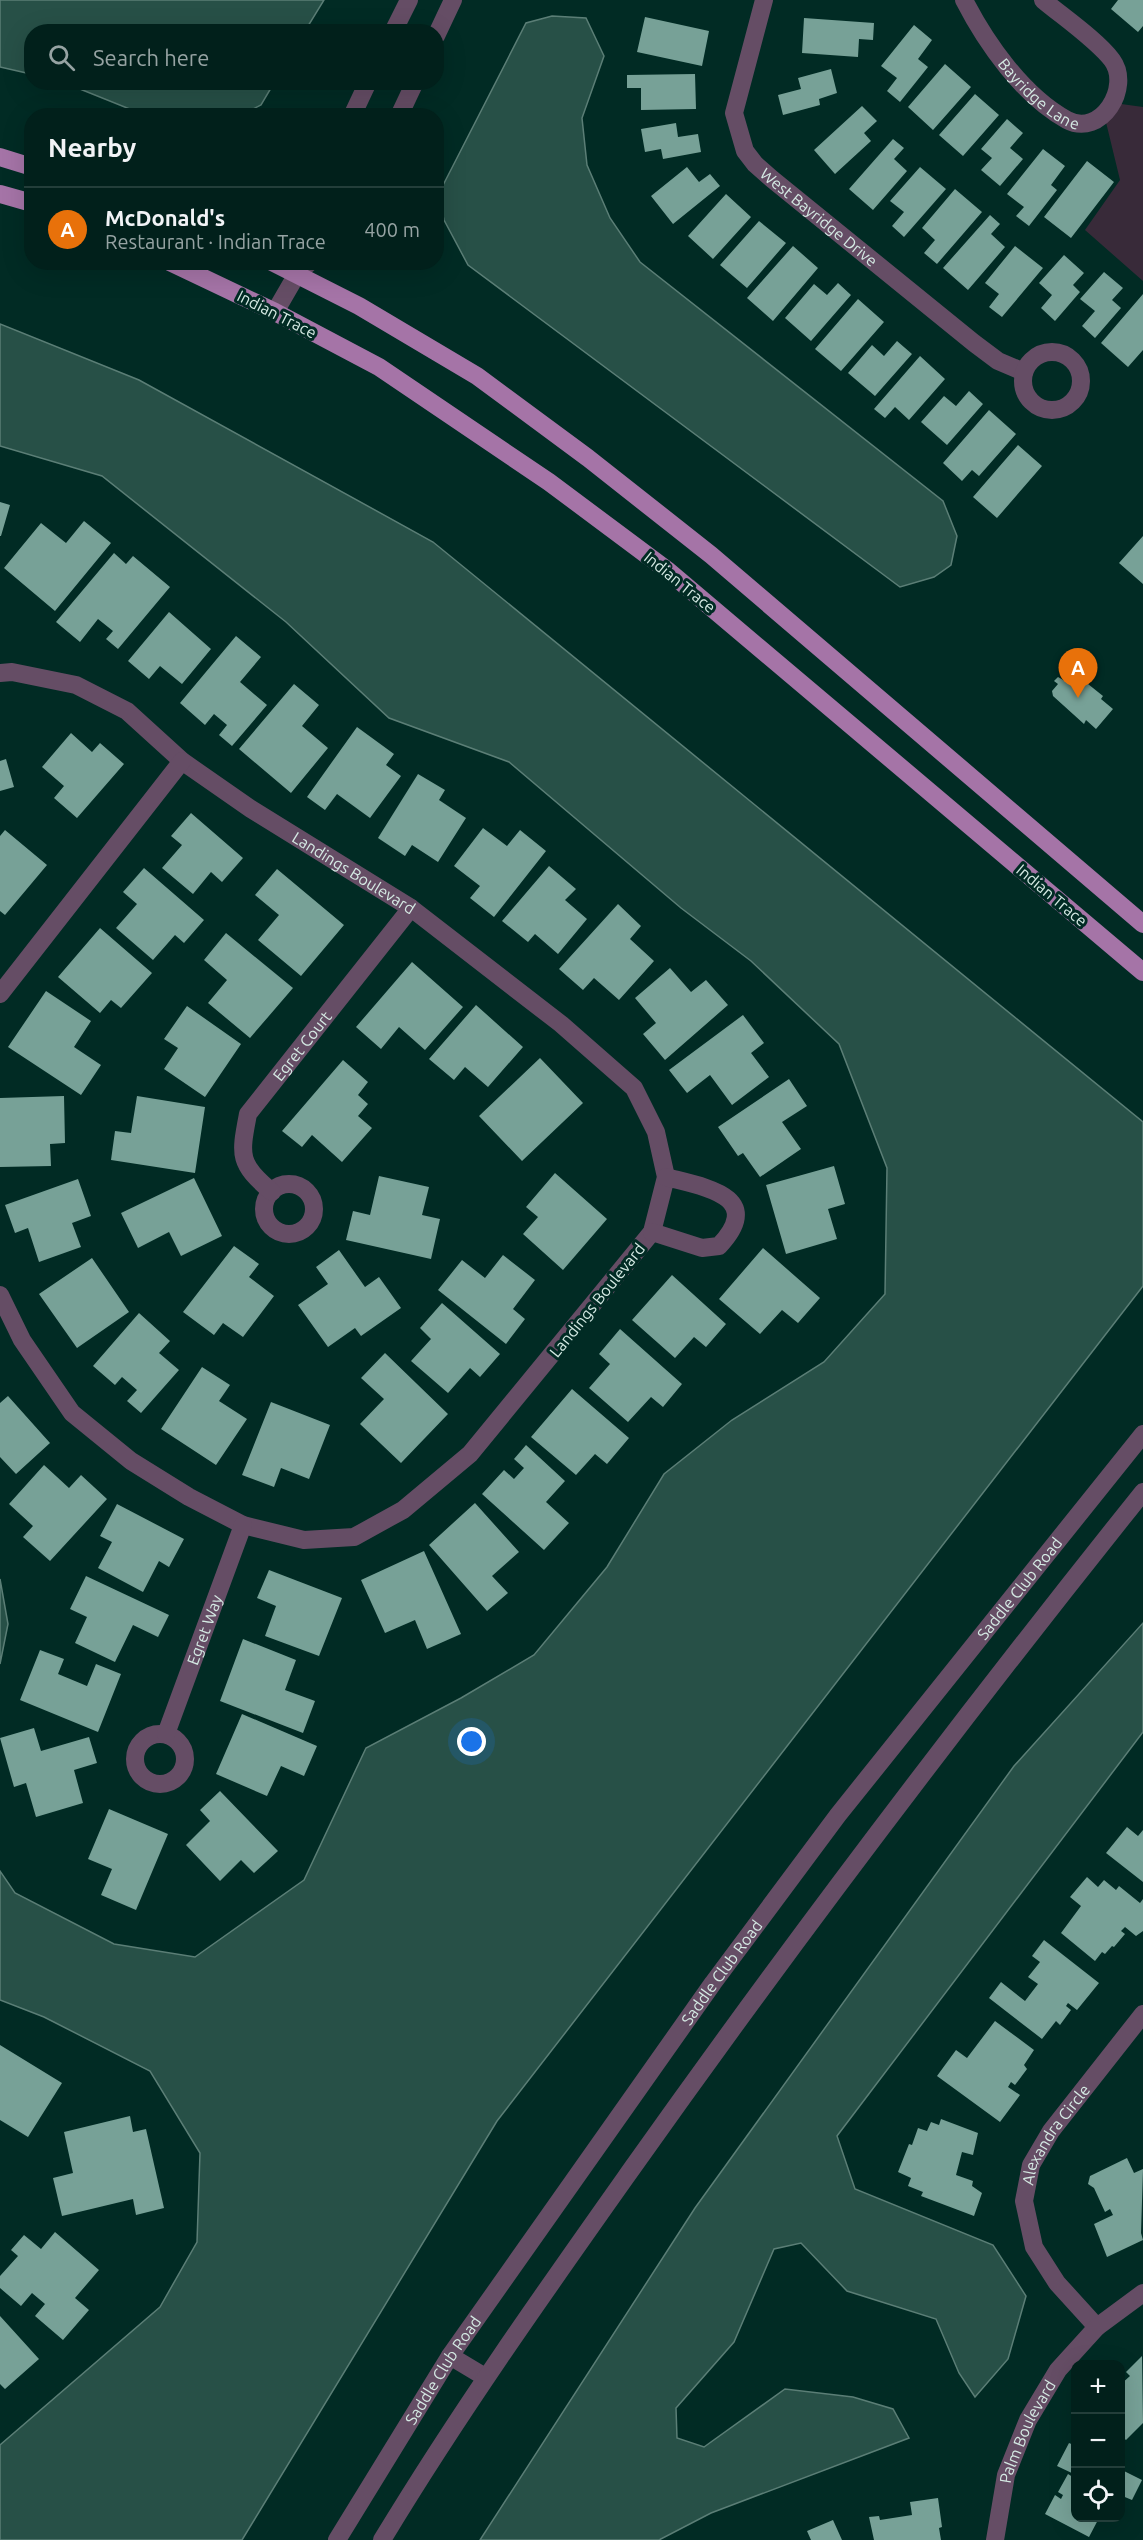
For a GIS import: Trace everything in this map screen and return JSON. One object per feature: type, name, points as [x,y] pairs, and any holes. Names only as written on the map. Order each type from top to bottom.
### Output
[{"type":"main road","points":[[0,157],[24,164]]},
{"type":"main road","points":[[0,194],[24,201]]},
{"type":"main road","name":"Indian Trace","points":[[187,270],[275,312],[379,367],[549,482],[667,570],[1143,972]]},
{"type":"main road","points":[[308,270],[359,306],[477,376],[588,458],[711,555],[1143,924]]},
{"type":"street","points":[[397,24],[409,0]]},
{"type":"street","points":[[442,24],[453,0]]},
{"type":"street","name":"West Bayridge Drive","points":[[764,0],[734,113],[745,151],[755,164],[772,179],[974,343],[998,361],[1024,372]]},
{"type":"street","name":"Bayridge Lane","points":[[964,0],[1006,65],[1032,93],[1068,121],[1088,123],[1095,120],[1114,103],[1119,79],[1117,69],[1112,59],[1043,0]]},
{"type":"street","points":[[356,108],[364,90]]},
{"type":"street","points":[[403,108],[411,90]]},
{"type":"street","points":[[275,312],[300,270]]},
{"type":"street","name":"Landings Boulevard","points":[[0,673],[12,672],[76,685],[127,711],[182,760],[251,809],[411,908],[561,1023],[634,1088],[656,1132],[666,1177],[652,1232],[470,1454],[403,1510],[354,1537],[304,1540],[243,1525],[189,1497],[131,1461],[72,1413],[22,1340],[0,1295]]},
{"type":"street","points":[[0,994],[182,760]]},
{"type":"street","name":"Egret Court","points":[[272,1192],[252,1176],[241,1150],[248,1114],[411,908]]},
{"type":"street","points":[[652,1232],[702,1248],[719,1246],[733,1232],[737,1218],[732,1203],[718,1191],[666,1177]]},
{"type":"street","name":"Saddle Club Road","points":[[337,2540],[450,2356],[713,1983],[838,1815],[1143,1434]]},
{"type":"street","points":[[382,2540],[485,2377],[743,2012],[1049,1610],[1143,1492]]},
{"type":"street","name":"Egret Way","points":[[166,1734],[243,1525]]},
{"type":"street","name":"Alexandra Circle","points":[[1096,2327],[1057,2283],[1034,2247],[1024,2201],[1031,2164],[1051,2131],[1143,2014]]},
{"type":"street","name":"Palm Boulevard","points":[[995,2540],[1006,2475],[1028,2420],[1058,2370],[1096,2327],[1143,2293]]},
{"type":"street","points":[[450,2356],[485,2377]]},
{"type":"shaded area","points":[[0,0],[324,0],[309,24],[24,24],[24,72],[0,67]]},
{"type":"shaded area","points":[[552,16],[586,18],[604,56],[582,118],[587,165],[610,218],[640,262],[943,501],[957,536],[951,565],[934,577],[900,587],[468,265],[444,220],[444,183],[526,23]]},
{"type":"shaded area","points":[[82,90],[270,90],[261,105],[255,108],[127,108]]},
{"type":"shaded area","points":[[1114,103],[1143,107],[1143,281],[1085,230],[1120,180],[1104,114]]},
{"type":"shaded area","points":[[0,324],[139,380],[433,542],[1143,1122],[1143,1286],[497,2121],[242,2540],[0,2540],[0,2445],[160,2307],[197,2242],[200,2153],[150,2071],[44,2017],[0,2000],[0,1871],[15,1893],[114,1944],[195,1957],[304,1880],[366,1748],[461,1698],[534,1655],[607,1567],[664,1474],[732,1420],[824,1362],[885,1294],[887,1168],[839,1044],[751,961],[681,908],[509,762],[389,718],[286,622],[102,476],[0,446]]},
{"type":"shaded area","points":[[0,1579],[8,1624],[0,1664]]},
{"type":"shaded area","points":[[1143,1623],[1143,1732],[837,2136],[855,2189],[993,2245],[1026,2296],[1008,2359],[975,2397],[959,2373],[936,2319],[847,2291],[801,2243],[774,2249],[734,2342],[676,2408],[677,2438],[704,2447],[785,2389],[853,2397],[893,2409],[909,2438],[711,2513],[659,2540],[480,2540],[695,2208],[1014,1766]]},
{"type":"building","points":[[1118,0],[1143,0],[1143,26],[1138,32],[1111,9]]},
{"type":"building","points":[[645,17],[709,31],[702,66],[637,52]]},
{"type":"building","points":[[804,18],[874,23],[873,40],[859,39],[858,57],[802,53]]},
{"type":"building","points":[[914,25],[932,40],[918,59],[928,67],[900,102],[887,91],[897,78],[881,66]]},
{"type":"building","points":[[945,64],[971,87],[933,130],[908,107]]},
{"type":"building","points":[[831,69],[837,93],[819,99],[820,105],[783,115],[778,95],[801,89],[798,78]]},
{"type":"building","points":[[695,74],[696,109],[641,110],[641,88],[627,88],[627,75]]},
{"type":"building","points":[[975,94],[999,115],[963,156],[939,135]]},
{"type":"building","points":[[862,106],[877,121],[864,133],[871,141],[835,174],[814,150]]},
{"type":"building","points":[[1007,119],[1023,133],[1010,148],[1023,159],[1000,186],[981,170],[992,158],[981,149]]},
{"type":"building","points":[[676,123],[678,137],[698,134],[701,152],[663,159],[661,149],[645,152],[641,129]]},
{"type":"building","points":[[893,139],[904,148],[894,159],[907,171],[873,210],[849,189]]},
{"type":"building","points":[[1043,149],[1065,166],[1051,185],[1057,190],[1029,226],[1016,216],[1024,207],[1007,194]]},
{"type":"building","points":[[1087,161],[1114,182],[1071,238],[1044,217]]},
{"type":"building","points":[[687,167],[699,182],[710,174],[720,186],[673,224],[651,196]]},
{"type":"building","points":[[920,167],[946,189],[904,237],[892,226],[904,212],[890,201]]},
{"type":"building","points":[[955,189],[982,212],[937,264],[924,253],[935,240],[922,228]]},
{"type":"building","points":[[726,194],[751,217],[713,259],[688,236]]},
{"type":"building","points":[[990,215],[1000,224],[991,234],[1005,247],[968,290],[943,268]]},
{"type":"building","points":[[759,221],[786,243],[747,288],[720,265]]},
{"type":"building","points":[[793,246],[818,268],[773,321],[747,298]]},
{"type":"building","points":[[1015,246],[1043,268],[1002,317],[989,307],[999,294],[985,283]]},
{"type":"building","points":[[1064,255],[1084,273],[1073,285],[1080,292],[1055,321],[1041,308],[1052,295],[1039,283]]},
{"type":"building","points":[[1104,272],[1123,288],[1112,300],[1121,308],[1095,338],[1082,326],[1095,311],[1080,299]]},
{"type":"building","points":[[838,283],[851,295],[811,341],[785,318],[814,284],[827,295]]},
{"type":"building","points":[[1143,294],[1143,350],[1128,367],[1101,343]]},
{"type":"building","points":[[858,299],[884,322],[841,371],[815,349]]},
{"type":"building","points":[[897,341],[912,354],[875,396],[848,373],[872,345],[884,356]]},
{"type":"building","points":[[920,356],[945,379],[909,420],[895,407],[885,418],[874,409]]},
{"type":"building","points":[[969,391],[983,404],[947,445],[921,422],[944,396],[956,406]]},
{"type":"building","points":[[989,410],[1016,434],[979,476],[972,470],[962,481],[943,463]]},
{"type":"building","points":[[1018,445],[1042,466],[997,518],[973,497]]},
{"type":"building","points":[[0,502],[10,505],[1,536],[0,536]]},
{"type":"building","points":[[84,521],[111,543],[55,611],[4,568],[41,523],[66,543]]},
{"type":"building","points":[[1143,536],[1143,584],[1119,563]]},
{"type":"building","points":[[114,553],[126,564],[133,556],[170,587],[118,649],[106,639],[113,631],[98,619],[80,642],[56,622]]},
{"type":"building","points":[[169,612],[211,649],[182,684],[160,666],[149,679],[128,661]]},
{"type":"building","points":[[236,636],[261,657],[240,682],[267,705],[232,746],[219,735],[227,725],[214,714],[205,725],[180,703]]},
{"type":"building","points":[[1077,667],[1088,675],[1083,680],[1103,696],[1101,699],[1113,709],[1096,729],[1086,720],[1084,724],[1053,696],[1052,691],[1058,684],[1054,681],[1058,677],[1065,681]]},
{"type":"building","points":[[294,684],[319,705],[302,726],[328,748],[291,793],[239,749]]},
{"type":"building","points":[[357,727],[394,754],[386,765],[401,776],[370,818],[337,794],[325,810],[307,797]]},
{"type":"building","points":[[71,733],[92,752],[100,743],[124,764],[77,818],[54,798],[64,786],[42,767]]},
{"type":"building","points":[[6,759],[14,787],[0,791],[0,761]]},
{"type":"building","points":[[418,774],[445,790],[439,800],[466,818],[438,862],[412,845],[405,856],[378,838]]},
{"type":"building","points":[[191,813],[243,858],[222,882],[211,872],[193,894],[162,868],[182,845],[171,836]]},
{"type":"building","points":[[483,828],[507,846],[520,830],[546,851],[494,917],[470,898],[480,886],[454,866]]},
{"type":"building","points":[[5,830],[47,865],[5,915],[0,911],[0,836]]},
{"type":"building","points":[[549,866],[576,889],[565,900],[587,919],[558,954],[535,934],[528,942],[502,921]]},
{"type":"building","points":[[144,868],[204,920],[184,943],[175,935],[153,960],[116,928],[137,904],[123,892]]},
{"type":"building","points":[[277,869],[344,925],[301,976],[258,940],[279,915],[255,895]]},
{"type":"building","points":[[618,904],[641,926],[630,939],[654,961],[619,1000],[594,978],[583,990],[559,969]]},
{"type":"building","points":[[100,928],[152,973],[121,1008],[111,1000],[100,1013],[58,977]]},
{"type":"building","points":[[226,933],[293,988],[250,1038],[208,1003],[227,980],[204,960]]},
{"type":"building","points":[[412,962],[463,1007],[425,1050],[399,1027],[381,1049],[356,1027]]},
{"type":"building","points":[[670,968],[691,992],[706,980],[728,1005],[665,1060],[643,1034],[656,1023],[635,998]]},
{"type":"building","points":[[46,991],[91,1021],[74,1047],[101,1065],[81,1095],[8,1047]]},
{"type":"building","points":[[476,1005],[523,1047],[488,1087],[465,1067],[454,1080],[429,1059]]},
{"type":"building","points":[[187,1006],[241,1044],[205,1097],[164,1069],[178,1048],[164,1039]]},
{"type":"building","points":[[743,1015],[764,1043],[751,1053],[769,1077],[732,1105],[710,1075],[687,1093],[669,1070]]},
{"type":"building","points":[[540,1058],[583,1103],[522,1161],[479,1116]]},
{"type":"building","points":[[343,1060],[368,1082],[358,1095],[368,1104],[358,1116],[372,1128],[342,1162],[312,1135],[302,1147],[282,1131]]},
{"type":"building","points":[[789,1079],[807,1106],[782,1122],[801,1149],[760,1177],[743,1153],[738,1156],[718,1127]]},
{"type":"building","points":[[64,1096],[65,1143],[50,1144],[51,1166],[0,1167],[0,1098]]},
{"type":"building","points":[[137,1096],[205,1107],[195,1173],[111,1160],[115,1131],[131,1133]]},
{"type":"building","points":[[834,1166],[845,1204],[828,1209],[837,1239],[786,1254],[766,1185]]},
{"type":"building","points":[[555,1173],[607,1219],[563,1270],[523,1234],[538,1217],[526,1207]]},
{"type":"building","points":[[379,1176],[429,1187],[422,1215],[440,1219],[431,1259],[346,1240],[353,1211],[370,1215]]},
{"type":"building","points":[[194,1178],[222,1236],[181,1256],[169,1232],[138,1248],[121,1213]]},
{"type":"building","points":[[78,1179],[91,1216],[72,1223],[81,1247],[39,1262],[28,1228],[15,1233],[5,1205]]},
{"type":"building","points":[[234,1246],[259,1264],[249,1277],[274,1296],[243,1337],[223,1323],[214,1335],[183,1312]]},
{"type":"building","points":[[763,1248],[820,1298],[798,1323],[782,1310],[760,1334],[719,1299]]},
{"type":"building","points":[[339,1250],[365,1287],[379,1277],[401,1308],[361,1336],[355,1328],[328,1347],[298,1305],[328,1284],[316,1267]]},
{"type":"building","points":[[503,1255],[535,1280],[513,1309],[525,1319],[506,1344],[438,1290],[462,1260],[485,1278]]},
{"type":"building","points":[[92,1258],[129,1312],[77,1348],[39,1294]]},
{"type":"building","points":[[672,1275],[726,1324],[706,1347],[694,1337],[675,1358],[632,1320]]},
{"type":"building","points":[[442,1303],[500,1354],[480,1377],[470,1368],[448,1393],[411,1361],[431,1339],[420,1328]]},
{"type":"building","points":[[139,1313],[170,1341],[159,1353],[179,1370],[141,1413],[127,1401],[137,1390],[122,1377],[115,1385],[93,1366]]},
{"type":"building","points":[[620,1329],[682,1384],[663,1407],[651,1397],[628,1422],[589,1388],[610,1364],[599,1354]]},
{"type":"building","points":[[385,1353],[448,1414],[401,1463],[360,1424],[384,1399],[361,1378]]},
{"type":"building","points":[[202,1367],[230,1385],[219,1401],[247,1419],[216,1465],[161,1429]]},
{"type":"building","points":[[572,1389],[629,1438],[607,1464],[595,1454],[576,1475],[531,1437]]},
{"type":"building","points":[[8,1396],[50,1443],[16,1474],[0,1457],[0,1403]]},
{"type":"building","points":[[271,1402],[330,1425],[309,1479],[281,1468],[274,1487],[242,1475]]},
{"type":"building","points":[[526,1445],[565,1481],[546,1502],[569,1523],[544,1550],[482,1494],[504,1470],[514,1479],[524,1468],[514,1459]]},
{"type":"building","points":[[44,1465],[69,1488],[81,1475],[107,1499],[50,1561],[23,1537],[33,1526],[9,1504]]},
{"type":"building","points":[[475,1503],[519,1552],[492,1576],[508,1593],[487,1611],[429,1545]]},
{"type":"building","points":[[117,1504],[184,1539],[169,1567],[159,1561],[143,1592],[98,1568],[112,1542],[100,1536]]},
{"type":"building","points":[[424,1551],[461,1634],[427,1649],[415,1620],[385,1633],[361,1580]]},
{"type":"building","points":[[269,1570],[342,1598],[319,1656],[265,1636],[276,1606],[257,1598]]},
{"type":"building","points":[[86,1576],[169,1615],[158,1637],[133,1625],[115,1662],[75,1643],[87,1617],[70,1609]]},
{"type":"building","points":[[243,1639],[296,1660],[285,1690],[315,1701],[303,1733],[220,1701]]},
{"type":"building","points":[[40,1650],[64,1659],[58,1674],[87,1686],[96,1664],[121,1674],[98,1732],[20,1700]]},
{"type":"building","points":[[242,1714],[317,1746],[304,1776],[281,1766],[267,1796],[216,1774]]},
{"type":"building","points":[[34,1728],[41,1751],[89,1737],[97,1763],[74,1770],[83,1803],[36,1817],[26,1783],[14,1787],[0,1738]]},
{"type":"building","points":[[220,1791],[278,1851],[254,1873],[241,1860],[220,1881],[186,1845],[210,1821],[200,1810]]},
{"type":"building","points":[[109,1809],[168,1834],[136,1910],[101,1895],[112,1869],[88,1859]]},
{"type":"building","points":[[1127,1827],[1138,1836],[1143,1830],[1143,1882],[1106,1853]]},
{"type":"building","points":[[1087,1877],[1098,1887],[1104,1880],[1116,1890],[1119,1886],[1140,1903],[1143,1899],[1143,1931],[1136,1936],[1125,1927],[1121,1931],[1125,1934],[1114,1947],[1112,1946],[1105,1954],[1102,1952],[1095,1961],[1061,1933],[1081,1906],[1070,1897]]},
{"type":"building","points":[[1044,1940],[1099,1983],[1077,2010],[1068,2003],[1066,2006],[1071,2010],[1060,2025],[1056,2021],[1042,2039],[989,1998],[1001,1982],[1025,2001],[1038,1984],[1028,1977],[1040,1962],[1032,1956]]},
{"type":"building","points":[[995,2021],[1034,2050],[1024,2065],[1027,2069],[1015,2085],[1011,2082],[1008,2087],[1020,2095],[1000,2122],[937,2076],[956,2050],[967,2058]]},
{"type":"building","points":[[0,2045],[62,2083],[28,2137],[0,2120]]},
{"type":"building","points":[[130,2116],[133,2132],[146,2129],[164,2208],[136,2215],[133,2199],[62,2216],[53,2178],[73,2173],[64,2132]]},
{"type":"building","points":[[941,2119],[978,2133],[973,2155],[962,2152],[956,2175],[973,2181],[972,2186],[982,2193],[974,2216],[921,2196],[923,2192],[908,2186],[911,2178],[898,2172],[918,2128],[927,2131],[931,2122],[939,2125]]},
{"type":"building","points":[[1127,2158],[1134,2173],[1143,2169],[1141,2233],[1143,2240],[1107,2257],[1094,2224],[1113,2215],[1110,2209],[1105,2212],[1094,2188],[1088,2184],[1090,2176]]},
{"type":"building","points":[[55,2232],[99,2270],[75,2298],[89,2310],[63,2340],[35,2316],[45,2304],[32,2293],[21,2306],[0,2288],[0,2276],[18,2256],[11,2250],[24,2235],[41,2249]]},
{"type":"building","points":[[0,2316],[39,2359],[5,2389],[0,2384]]},
{"type":"building","points":[[1142,2356],[1143,2423],[1126,2440],[1125,2380],[1130,2376],[1126,2372]]},
{"type":"building","points":[[1069,2443],[1071,2444],[1071,2473],[1057,2466]]},
{"type":"building","points":[[1125,2472],[1142,2480],[1132,2500],[1125,2497]]},
{"type":"building","points":[[1068,2474],[1071,2476],[1071,2522],[1097,2522],[1089,2537],[1045,2514],[1055,2495],[1061,2499],[1063,2495],[1058,2492]]},
{"type":"building","points":[[938,2498],[942,2527],[939,2528],[941,2540],[874,2540],[869,2517],[879,2516],[880,2520],[912,2515],[910,2502]]},
{"type":"building","points":[[833,2520],[842,2540],[811,2540],[807,2531]]},
{"type":"place","name":"McDonald's","points":[[1078,698]]}]
